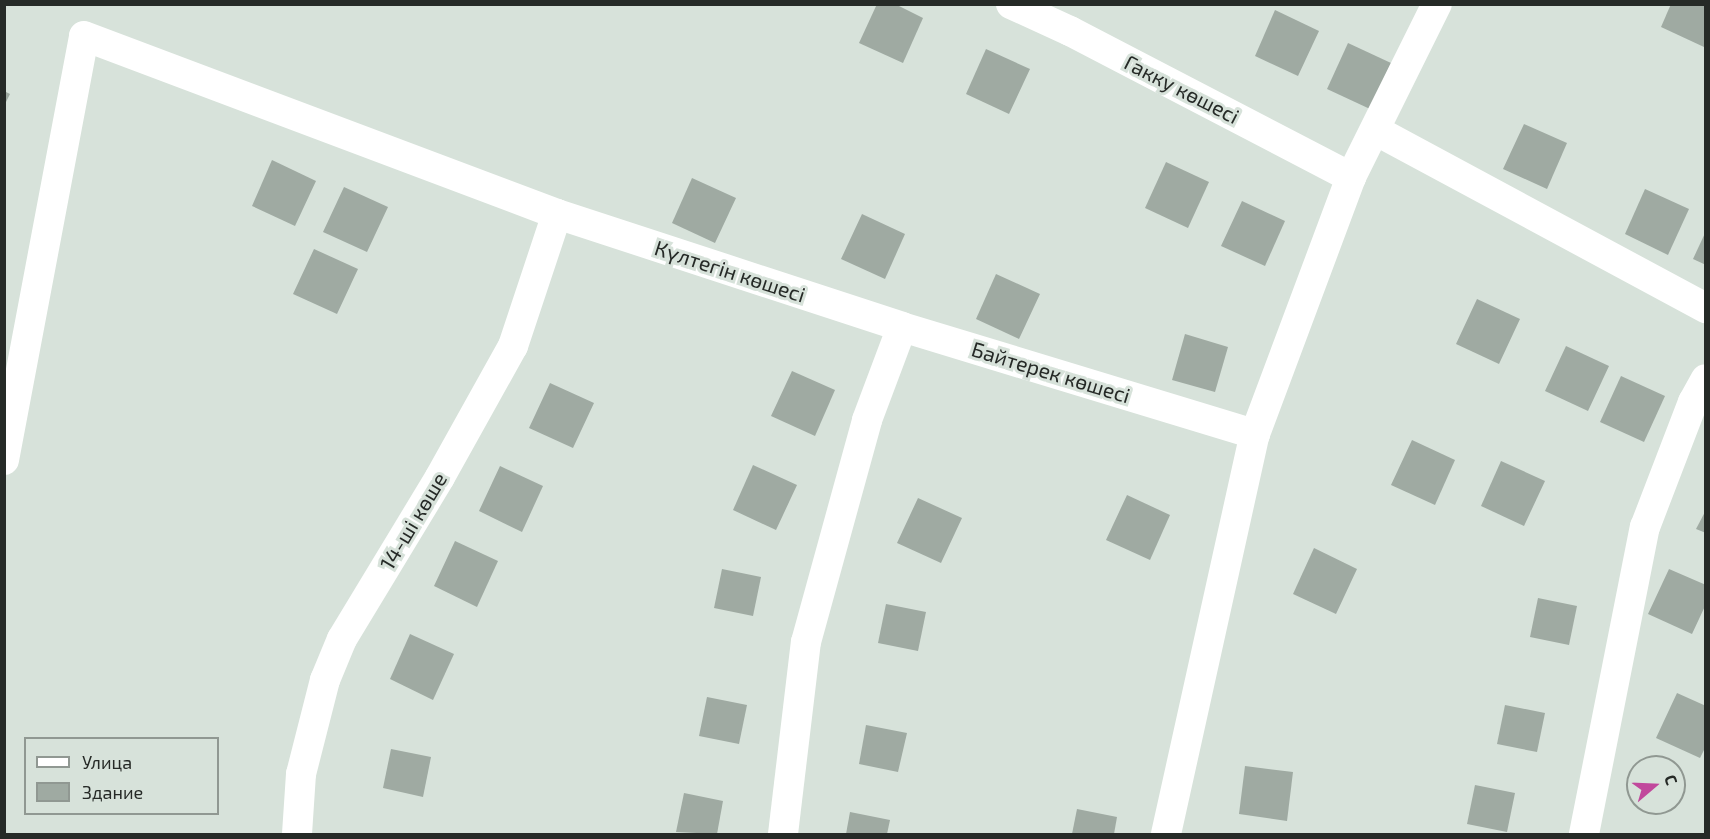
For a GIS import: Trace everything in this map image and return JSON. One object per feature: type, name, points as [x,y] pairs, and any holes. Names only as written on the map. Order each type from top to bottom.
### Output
[{"type":"street","name":"Гакку көшесі","points":[[1011,4],[1070,31],[1352,177]]},
{"type":"street","points":[[1166,834],[1255,434],[1352,177],[1437,4]]},
{"type":"street","name":"Күлтегін көшесі","points":[[4,460],[84,36],[557,214],[903,327]]},
{"type":"street","points":[[1375,130],[1706,308]]},
{"type":"street","name":"14-ші көше","points":[[297,834],[301,774],[325,680],[342,639],[440,477],[513,346],[557,214]]},
{"type":"street","points":[[783,834],[806,642],[867,420],[903,327]]},
{"type":"street","name":"Байтерек көшесі","points":[[903,327],[1255,434]]},
{"type":"street","points":[[1584,834],[1645,527],[1693,402],[1706,379]]},
{"type":"building","points":[[877,4],[895,4],[923,18],[903,63],[859,43]]},
{"type":"building","points":[[1671,4],[1706,4],[1704,47],[1661,27]]},
{"type":"building","points":[[1275,10],[1319,31],[1298,76],[1255,56]]},
{"type":"building","points":[[1348,43],[1391,63],[1370,109],[1327,89]]},
{"type":"building","points":[[986,49],[1030,69],[1009,114],[966,94]]},
{"type":"building","points":[[4,91],[10,94],[4,106]]},
{"type":"building","points":[[1524,124],[1567,143],[1547,189],[1503,169]]},
{"type":"building","points":[[272,160],[316,181],[295,226],[252,206]]},
{"type":"building","points":[[1166,162],[1209,182],[1188,228],[1145,208]]},
{"type":"building","points":[[692,178],[736,198],[715,243],[672,223]]},
{"type":"building","points":[[344,187],[388,207],[367,252],[323,232]]},
{"type":"building","points":[[1645,189],[1689,209],[1668,255],[1625,234]]},
{"type":"building","points":[[1242,201],[1285,221],[1265,266],[1221,246]]},
{"type":"building","points":[[862,214],[905,234],[885,279],[841,259]]},
{"type":"building","points":[[1706,231],[1706,265],[1693,259]]},
{"type":"building","points":[[314,249],[358,269],[337,314],[293,294]]},
{"type":"building","points":[[996,274],[1040,294],[1019,339],[976,319]]},
{"type":"building","points":[[1477,299],[1520,319],[1499,364],[1456,344]]},
{"type":"building","points":[[1185,334],[1228,347],[1215,392],[1172,380]]},
{"type":"building","points":[[1566,346],[1609,366],[1588,411],[1545,391]]},
{"type":"building","points":[[792,371],[835,390],[815,436],[771,416]]},
{"type":"building","points":[[1621,376],[1665,396],[1644,442],[1600,422]]},
{"type":"building","points":[[550,383],[594,403],[573,448],[529,428]]},
{"type":"building","points":[[1412,440],[1455,460],[1435,505],[1391,485]]},
{"type":"building","points":[[1501,461],[1545,481],[1524,526],[1481,506]]},
{"type":"building","points":[[753,465],[797,485],[776,530],[733,510]]},
{"type":"building","points":[[500,466],[543,486],[522,532],[479,511]]},
{"type":"building","points":[[1127,495],[1170,515],[1150,560],[1106,540]]},
{"type":"building","points":[[918,498],[962,518],[941,563],[897,543]]},
{"type":"building","points":[[1706,510],[1706,533],[1696,529]]},
{"type":"building","points":[[455,541],[498,561],[477,607],[434,586]]},
{"type":"building","points":[[1314,548],[1357,569],[1336,614],[1293,594]]},
{"type":"building","points":[[722,569],[761,577],[753,616],[714,608]]},
{"type":"building","points":[[1669,569],[1706,585],[1706,604],[1692,634],[1648,614]]},
{"type":"building","points":[[1538,598],[1577,606],[1569,645],[1530,637]]},
{"type":"building","points":[[886,604],[926,612],[918,651],[878,643]]},
{"type":"building","points":[[410,634],[454,654],[433,700],[390,679]]},
{"type":"building","points":[[1677,693],[1706,706],[1706,746],[1700,758],[1656,738]]},
{"type":"building","points":[[707,697],[747,705],[739,744],[699,736]]},
{"type":"building","points":[[1505,705],[1545,713],[1537,752],[1497,744]]},
{"type":"building","points":[[866,725],[907,733],[898,772],[859,764]]},
{"type":"building","points":[[391,749],[431,757],[423,797],[383,788]]},
{"type":"building","points":[[1245,766],[1293,772],[1287,821],[1239,814]]},
{"type":"building","points":[[1475,785],[1515,793],[1507,832],[1467,824]]},
{"type":"building","points":[[684,793],[723,801],[717,834],[676,832]]},
{"type":"building","points":[[1077,809],[1117,817],[1114,834],[1072,834]]},
{"type":"building","points":[[850,812],[890,820],[887,834],[846,834]]}]
